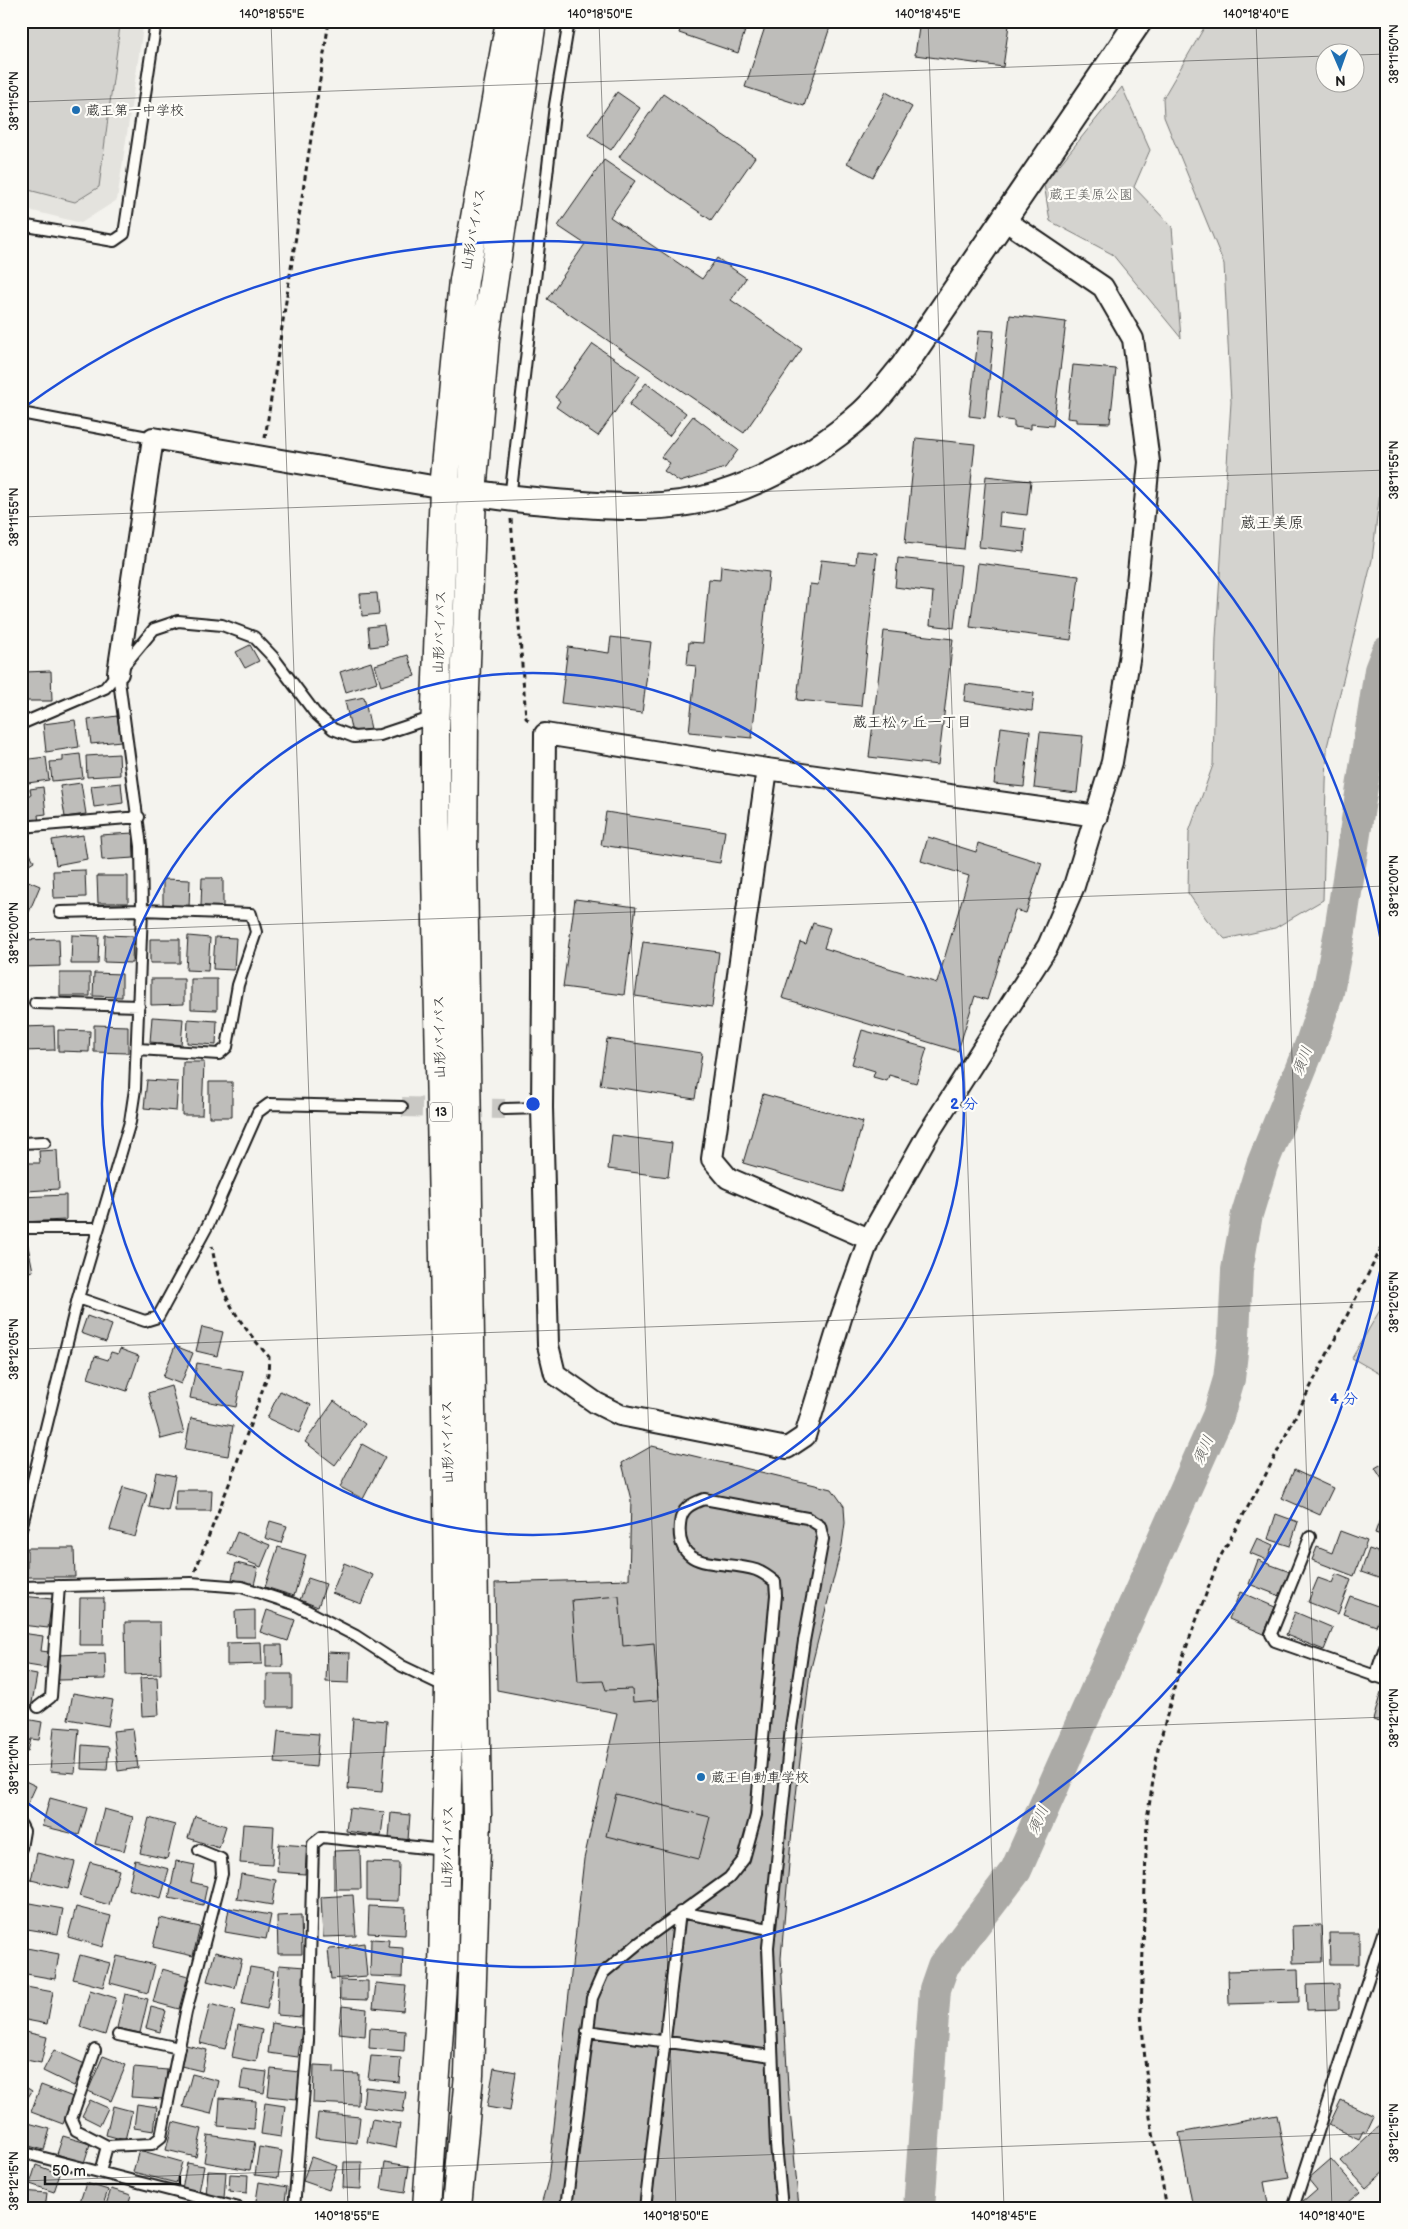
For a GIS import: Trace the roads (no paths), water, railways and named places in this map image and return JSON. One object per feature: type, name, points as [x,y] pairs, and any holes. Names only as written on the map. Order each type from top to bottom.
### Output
[{"type":"highway","name":"山形バイパス","points":[[427,2208],[437,2082],[447,1850],[449,1688],[445,1306],[435,822],[435,717],[444,488],[464,280],[510,21]]},
{"type":"highway","name":"山形バイパス","points":[[457,2208],[469,2075],[477,1816],[463,862],[464,718],[472,493],[485,338],[532,21]]},
{"type":"street","points":[[118,673],[153,438],[510,499],[615,508],[670,505],[718,496],[773,474],[824,445],[865,412],[902,367],[1139,21]]},
{"type":"street","points":[[1002,219],[1104,288],[1133,339],[1148,462],[1130,654],[1112,762],[1097,816],[1074,886],[1048,946],[928,1134],[869,1239],[842,1314],[805,1436],[787,1448],[620,1415],[596,1403],[554,1374],[548,1345],[542,1108],[545,734],[767,769],[1097,816]]},
{"type":"street","points":[[767,769],[712,1159],[728,1178],[869,1239]]},
{"type":"lane","points":[[21,224],[114,240],[124,234],[156,21]]},
{"type":"lane","points":[[510,499],[555,104],[570,21]]},
{"type":"lane","points":[[21,413],[153,438]]},
{"type":"lane","points":[[21,724],[105,688],[154,629],[178,621],[222,625],[254,637],[273,657],[314,713],[333,729],[354,737],[380,735],[435,717]]},
{"type":"lane","points":[[21,1529],[78,1298],[130,1122],[138,1049],[142,910],[139,817],[118,673]]},
{"type":"lane","points":[[21,827],[139,817]]},
{"type":"lane","points":[[60,912],[142,910],[251,914],[256,932],[238,985],[227,1047],[219,1054],[138,1049]]},
{"type":"lane","points":[[35,1003],[139,1006]]},
{"type":"lane","points":[[78,1298],[145,1321],[158,1318],[209,1223],[258,1112],[269,1104],[402,1107]]},
{"type":"lane","points":[[505,1109],[542,1108]]},
{"type":"lane","points":[[21,1143],[45,1142]]},
{"type":"lane","points":[[21,1228],[98,1228]]},
{"type":"lane","points":[[566,2208],[592,1998],[603,1973],[680,1912],[728,1878],[744,1859],[756,1816],[776,1595],[775,1582],[754,1569],[695,1559],[684,1551],[679,1537],[680,1517],[688,1505],[704,1499],[807,1518],[820,1526],[824,1540],[804,1641],[791,1728],[768,1947],[776,2145],[782,2208]]},
{"type":"lane","points":[[1310,1536],[1271,1634],[1275,1641],[1387,1680]]},
{"type":"lane","points":[[21,1587],[191,1583],[242,1587],[294,1604],[356,1636],[402,1666],[449,1688]]},
{"type":"lane","points":[[38,1707],[51,1697],[59,1586]]},
{"type":"lane","points":[[1375,1677],[1387,1641]]},
{"type":"lane","points":[[21,1825],[24,1831],[21,1848]]},
{"type":"lane","points":[[294,2208],[308,2041],[313,1844],[322,1838],[447,1850]]},
{"type":"lane","points":[[95,2050],[71,2119],[76,2130],[107,2146],[152,2144],[161,2137],[186,2012],[222,1874],[221,1859],[199,1850]]},
{"type":"lane","points":[[680,1912],[770,1929]]},
{"type":"lane","points":[[645,2208],[680,1912]]},
{"type":"lane","points":[[1293,2208],[1387,1921]]},
{"type":"lane","points":[[587,2031],[772,2056]]},
{"type":"lane","points":[[118,2035],[180,2048]]},
{"type":"lane","points":[[100,2172],[107,2146]]},
{"type":"lane","points":[[21,2152],[240,2208]]},
{"type":"lane","points":[[558,2208],[568,2194]]},
{"type":"waterway","name":"須川","points":[[919,2208],[935,1989],[943,1966],[1016,1870],[1218,1416],[1229,1379],[1234,1335],[1237,1270],[1247,1214],[1262,1165],[1310,1046],[1328,992],[1340,931],[1380,670],[1387,652]]},
{"type":"tunnel","points":[[402,1107],[505,1109]]},
{"type":"place","name":"蔵王第一中学校","points":[[76,110]]},
{"type":"place","name":"蔵王自動車学校","points":[[701,1777]]},
{"type":"district","name":"蔵王美原","points":[[1272,522]]},
{"type":"district","name":"蔵王松ヶ丘一丁目","points":[[912,722]]},
{"type":"park label","name":"蔵王美原公園","points":[[1091,194]]}]
